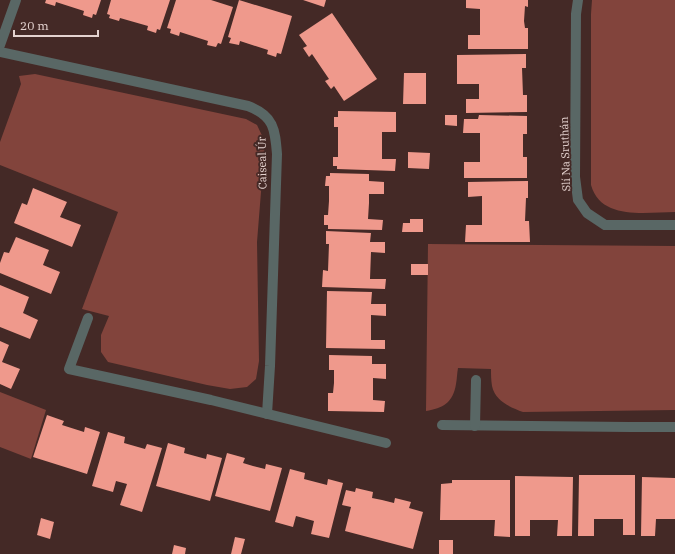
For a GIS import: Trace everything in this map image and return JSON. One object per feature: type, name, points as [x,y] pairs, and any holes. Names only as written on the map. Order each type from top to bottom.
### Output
[{"type":"street","points":[[0,45],[16,0]]},
{"type":"street","name":"Slí Na Sruthán","points":[[578,0],[576,14],[575,177],[578,200],[587,213],[605,225],[675,225]]},
{"type":"street","name":"Caiseal Úr","points":[[0,52],[248,106],[266,115],[275,134],[276,154],[270,366],[267,414]]},
{"type":"street","points":[[88,318],[69,369],[210,400],[386,443]]},
{"type":"street","points":[[475,426],[476,380]]},
{"type":"street","points":[[442,425],[675,427]]},
{"type":"shaded area","points":[[592,0],[675,0],[675,212],[639,213],[615,209],[604,204],[596,196],[591,185]]},
{"type":"shaded area","points":[[35,74],[246,119],[257,125],[265,142],[257,242],[259,361],[256,379],[247,387],[230,389],[207,385],[108,362],[101,352],[101,335],[109,316],[82,309],[118,212],[0,165],[0,142],[21,84],[19,76]]},
{"type":"shaded area","points":[[428,244],[675,246],[675,410],[523,412],[508,406],[496,396],[492,386],[491,369],[458,368],[455,390],[450,400],[442,406],[426,411]]},
{"type":"shaded area","points":[[0,392],[46,410],[31,459],[0,447]]},
{"type":"building","points":[[46,0],[101,0],[96,15],[93,14],[92,18],[83,15],[84,11],[56,2],[55,6],[45,3]]},
{"type":"building","points":[[111,0],[170,0],[160,30],[157,29],[156,33],[147,30],[148,26],[120,18],[119,21],[109,18],[110,15],[107,14]]},
{"type":"building","points":[[176,0],[211,0],[233,7],[221,44],[218,43],[216,47],[207,45],[208,41],[180,32],[179,36],[170,33],[171,29],[167,28]]},
{"type":"building","points":[[239,0],[292,16],[281,54],[277,53],[276,57],[267,54],[268,50],[240,41],[239,45],[229,43],[231,38],[228,37]]},
{"type":"building","points":[[303,0],[326,0],[324,7]]},
{"type":"building","points":[[466,0],[528,0],[528,7],[525,6],[524,21],[525,28],[528,28],[528,49],[468,49],[468,35],[480,35],[480,9],[466,8]]},
{"type":"building","points":[[332,13],[377,79],[344,101],[334,86],[331,89],[325,81],[329,79],[312,54],[309,57],[303,48],[307,46],[299,35]]},
{"type":"building","points":[[526,54],[526,68],[522,68],[523,95],[527,95],[527,112],[466,113],[466,99],[479,99],[479,84],[457,84],[457,55]]},
{"type":"building","points":[[404,73],[426,73],[426,104],[403,104]]},
{"type":"building","points":[[338,111],[396,112],[396,132],[382,132],[382,159],[396,159],[395,171],[337,169],[337,166],[333,166],[333,157],[338,157],[338,127],[334,127],[334,117],[338,117]]},
{"type":"building","points":[[445,115],[457,115],[457,126],[445,125]]},
{"type":"building","points":[[479,115],[527,116],[527,134],[523,134],[523,157],[527,157],[527,178],[464,178],[464,162],[480,162],[480,133],[463,133],[464,119],[478,119]]},
{"type":"building","points":[[408,152],[430,153],[429,169],[408,168]]},
{"type":"building","points":[[330,173],[369,174],[369,181],[384,182],[384,194],[369,194],[368,219],[383,220],[382,230],[328,229],[328,225],[324,225],[324,215],[328,215],[329,201],[329,186],[325,186],[326,176],[330,176]]},
{"type":"building","points":[[528,181],[528,198],[526,198],[525,221],[529,221],[530,242],[465,242],[466,225],[482,225],[482,196],[468,197],[468,182]]},
{"type":"building","points":[[33,188],[67,202],[60,217],[81,225],[72,247],[14,223],[22,203],[27,205]]},
{"type":"building","points":[[410,219],[423,219],[423,232],[402,232],[403,223],[410,223]]},
{"type":"building","points":[[326,231],[371,233],[370,242],[385,242],[385,253],[371,252],[370,279],[386,279],[385,289],[322,287],[323,270],[328,271],[329,244],[326,244]]},
{"type":"building","points":[[16,237],[49,250],[43,265],[60,272],[51,294],[0,273],[0,263],[4,252],[9,253]]},
{"type":"building","points":[[411,264],[428,264],[428,275],[411,275]]},
{"type":"building","points":[[0,285],[29,297],[23,313],[38,320],[30,339],[0,327]]},
{"type":"building","points":[[327,291],[372,292],[371,304],[386,304],[386,316],[371,315],[371,340],[385,340],[385,349],[326,348]]},
{"type":"building","points":[[0,341],[9,345],[2,362],[20,369],[11,389],[0,384]]},
{"type":"building","points":[[329,355],[372,356],[372,364],[386,364],[386,379],[373,378],[373,400],[385,401],[384,412],[328,411],[328,393],[333,393],[334,383],[334,370],[329,370]]},
{"type":"building","points":[[47,415],[64,421],[62,425],[84,432],[85,427],[100,432],[87,474],[33,457]]},
{"type":"building","points":[[108,432],[125,437],[124,443],[145,449],[147,444],[162,448],[142,512],[120,505],[127,484],[116,481],[113,492],[92,486]]},
{"type":"building","points":[[168,443],[185,448],[184,453],[206,459],[207,454],[222,458],[210,501],[156,486]]},
{"type":"building","points":[[227,453],[245,458],[243,463],[253,466],[265,469],[266,464],[282,468],[270,511],[215,496]]},
{"type":"building","points":[[290,469],[305,473],[304,479],[327,485],[328,479],[343,483],[329,538],[311,534],[314,521],[296,516],[293,527],[275,522]]},
{"type":"building","points":[[579,475],[635,475],[635,535],[623,535],[623,519],[594,519],[594,536],[578,536]]},
{"type":"building","points":[[515,476],[573,477],[572,536],[557,536],[558,520],[530,520],[530,536],[515,536]]},
{"type":"building","points":[[642,477],[675,478],[675,519],[656,519],[655,536],[641,536]]},
{"type":"building","points":[[452,480],[510,480],[510,537],[494,536],[495,520],[440,520],[441,484],[452,483]]},
{"type":"building","points":[[356,488],[373,492],[372,498],[394,503],[395,498],[411,502],[409,508],[423,512],[413,549],[345,531],[351,507],[342,505],[346,490],[355,492]]},
{"type":"building","points":[[41,518],[54,522],[50,539],[37,535]]},
{"type":"building","points":[[235,537],[245,539],[241,554],[231,554]]},
{"type":"building","points":[[439,540],[453,540],[453,554],[439,554]]},
{"type":"building","points":[[174,545],[186,548],[185,554],[172,554]]}]
